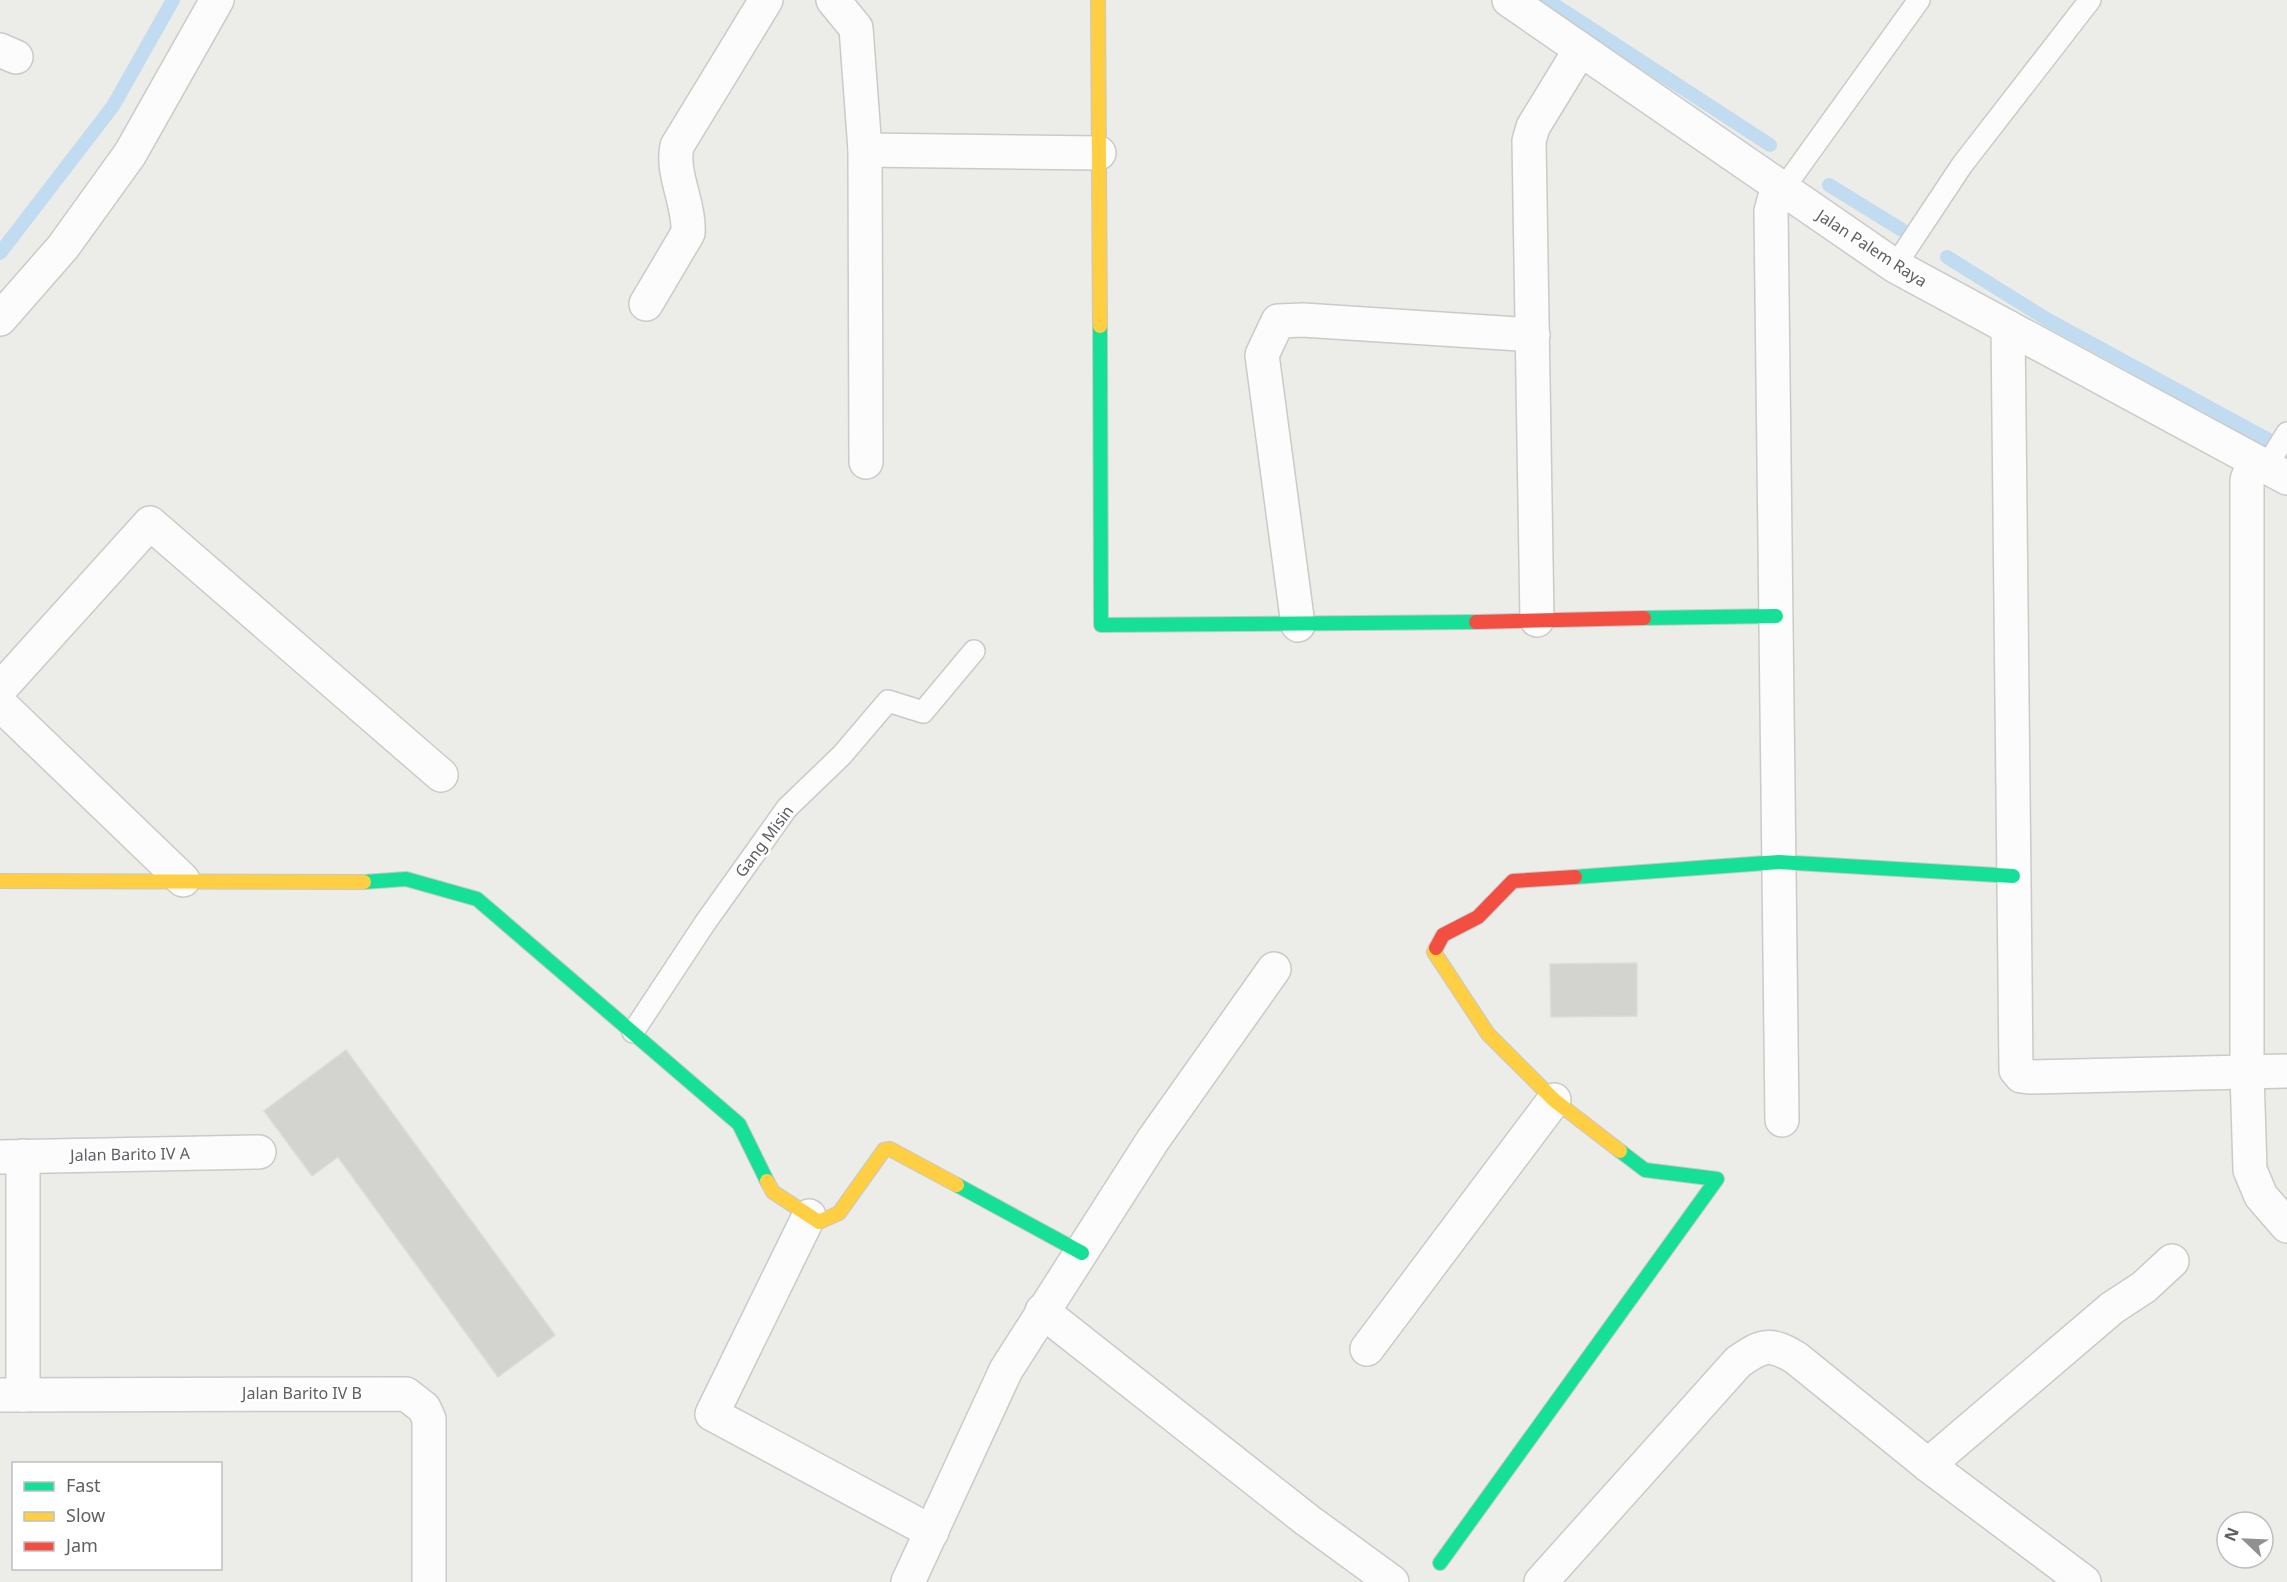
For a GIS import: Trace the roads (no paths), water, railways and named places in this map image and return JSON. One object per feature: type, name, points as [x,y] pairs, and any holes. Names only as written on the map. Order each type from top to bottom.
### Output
[{"type":"street","points":[[0,319],[63,247],[130,154],[216,0]]},
{"type":"street","points":[[646,304],[688,233],[689,220],[675,157],[677,146],[766,0]]},
{"type":"street","points":[[833,0],[856,28],[865,150],[866,462]]},
{"type":"street","points":[[1098,0],[1101,625],[1298,625],[1776,616]]},
{"type":"street","name":"Jalan Palem Raya","points":[[1509,0],[1895,266],[2270,466]]},
{"type":"street","points":[[1537,620],[1529,141],[1533,127],[1580,50]]},
{"type":"street","points":[[865,150],[1100,153]]},
{"type":"street","points":[[1780,188],[1771,211],[1782,1120]]},
{"type":"street","points":[[1298,625],[1262,355],[1278,321],[1303,320],[1533,335]]},
{"type":"street","points":[[2008,327],[2016,1070],[2021,1076],[2287,1071]]},
{"type":"street","points":[[2270,466],[2247,480],[2247,1073],[2250,1170],[2261,1196],[2287,1226]]},
{"type":"street","points":[[0,689],[150,523],[441,775]]},
{"type":"street","points":[[0,704],[183,880]]},
{"type":"street","points":[[1440,1563],[1717,1179],[1645,1170],[1554,1100],[1488,1034],[1434,952],[1443,935],[1478,917],[1513,881],[1779,862],[2013,876]]},
{"type":"street","points":[[0,881],[183,880],[352,883],[406,879],[477,899],[739,1124],[773,1192],[819,1222],[839,1213],[884,1150],[890,1149],[1082,1253]]},
{"type":"street","points":[[908,1582],[1006,1370],[1160,1130],[1274,969]]},
{"type":"street","points":[[1367,1349],[1554,1100]]},
{"type":"street","name":"Jalan Barito IV A","points":[[12,1157],[259,1152]]},
{"type":"street","points":[[11,1395],[12,1157]]},
{"type":"street","points":[[809,1216],[712,1414],[932,1532]]},
{"type":"street","points":[[1928,1465],[2112,1308],[2144,1287],[2172,1262]]},
{"type":"street","points":[[1042,1311],[1307,1520],[1392,1582]]},
{"type":"street","points":[[1541,1582],[1738,1362],[1756,1349],[1778,1347],[1796,1358],[1928,1465],[2084,1582]]},
{"type":"street","name":"Jalan Barito IV B","points":[[11,1395],[406,1394],[424,1408],[429,1419],[429,1582]]},
{"type":"lane","points":[[1780,188],[1919,0]]},
{"type":"lane","points":[[1895,266],[1962,165],[2090,0]]},
{"type":"lane","points":[[2270,466],[2287,434]]},
{"type":"lane","name":"Gang Misin","points":[[633,1032],[705,923],[787,808],[842,755],[888,701],[923,712],[974,651]]},
{"type":"waterway","points":[[0,253],[113,106],[173,0]]},
{"type":"waterway","points":[[1547,0],[1770,145]]},
{"type":"waterway","points":[[1829,185],[1902,230]]},
{"type":"waterway","points":[[1947,257],[2048,320],[2285,449]]}]
